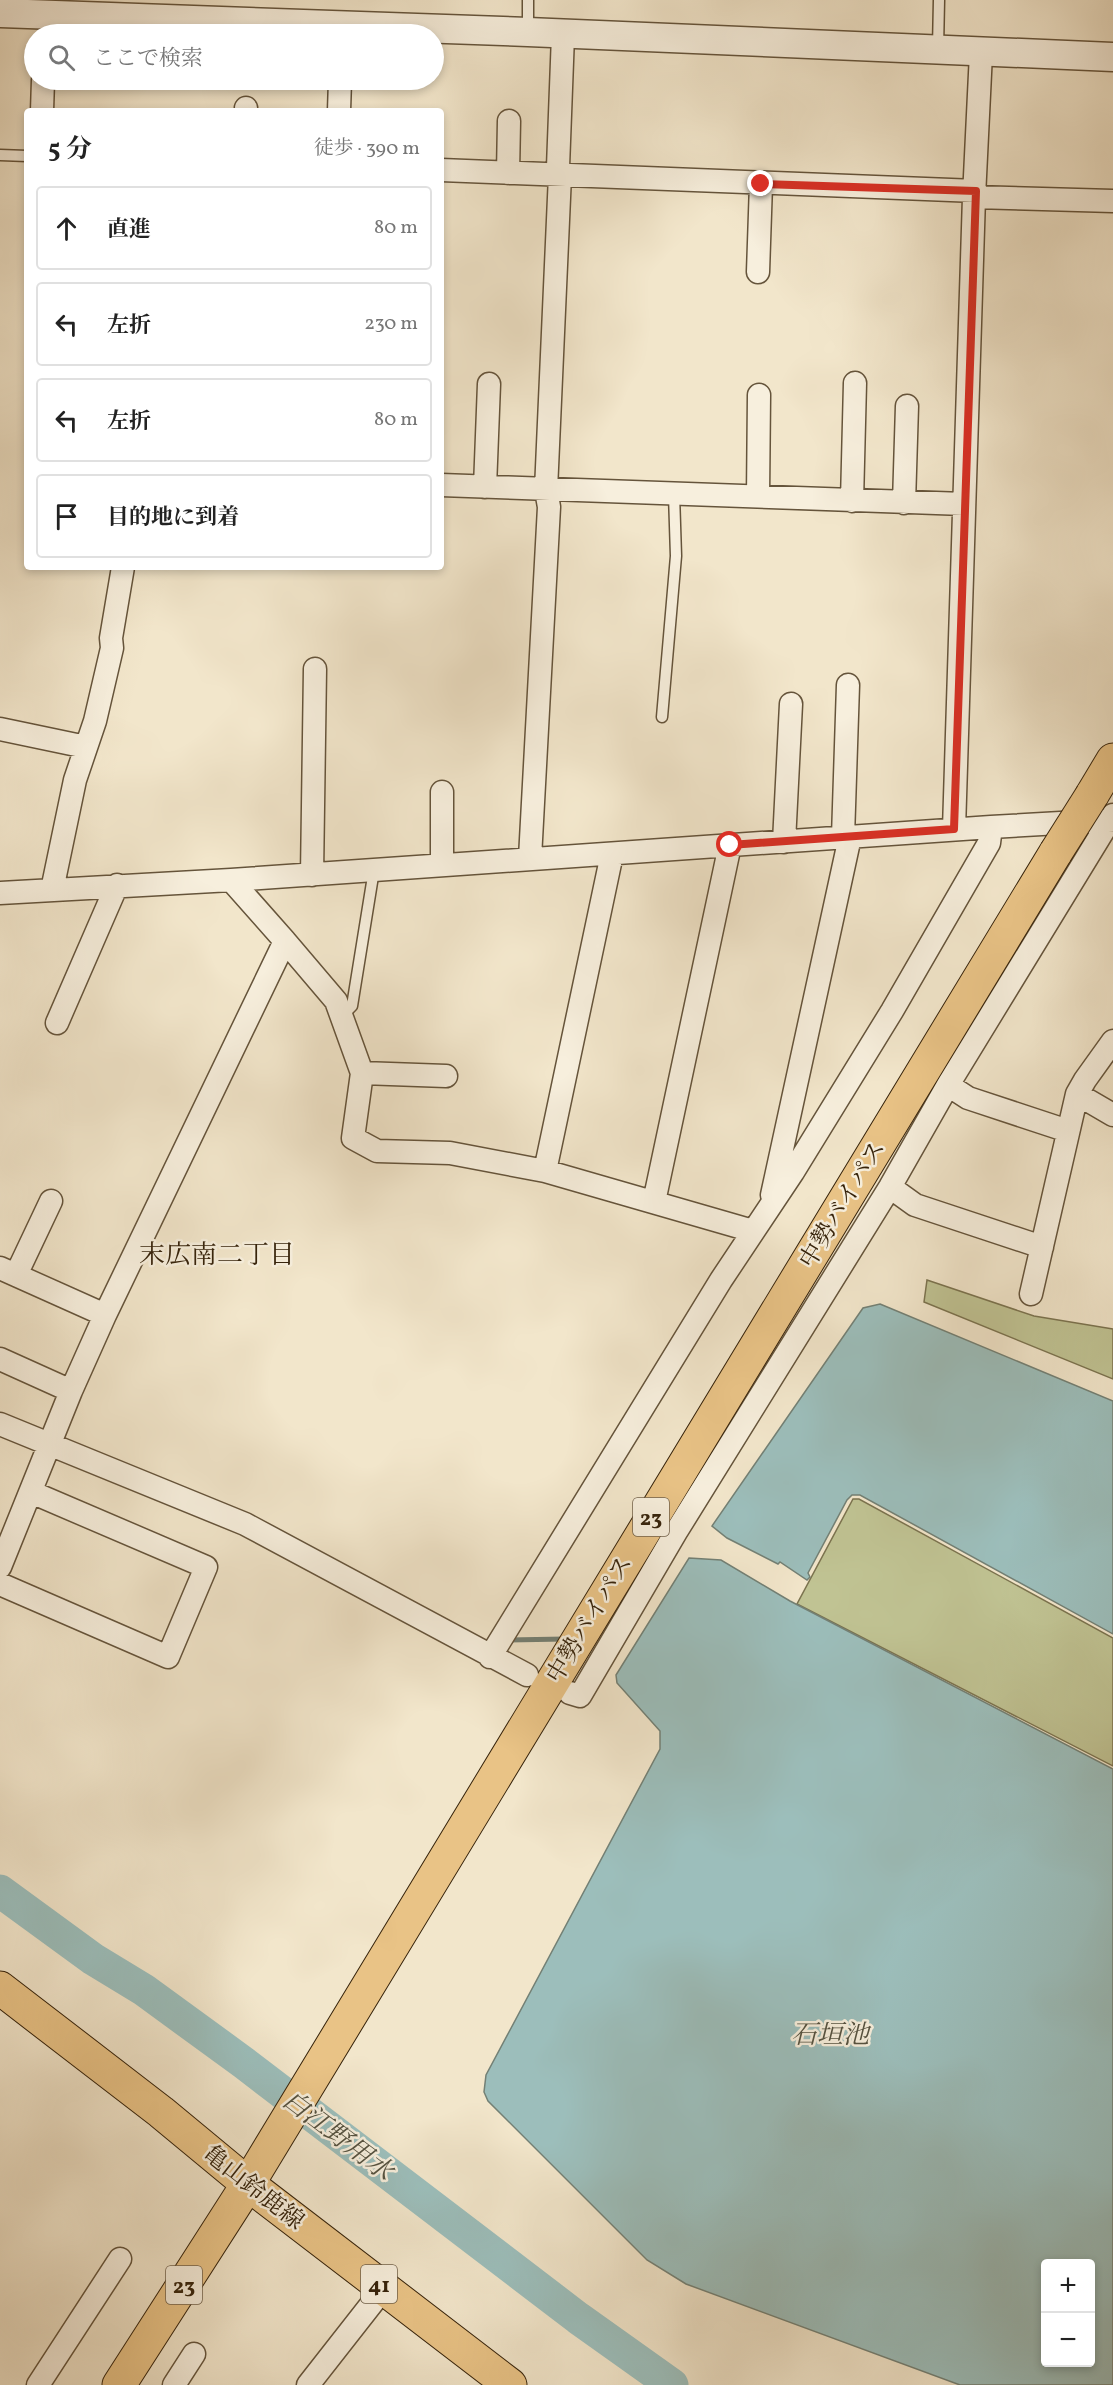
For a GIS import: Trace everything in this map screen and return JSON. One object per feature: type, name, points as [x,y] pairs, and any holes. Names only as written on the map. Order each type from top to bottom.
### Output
[{"type":"main road","name":"中勢バイパス","points":[[120,2385],[248,2184],[1056,852],[1107,812],[1113,760]]},
{"type":"main road","name":"亀山鈴鹿線","points":[[0,1988],[161,2112],[248,2184],[510,2385]]},
{"type":"street","points":[[0,14],[41,24]]},
{"type":"street","points":[[444,32],[528,32],[1113,57]]},
{"type":"street","points":[[530,858],[549,507],[546,490],[560,175],[558,167],[563,35]]},
{"type":"street","points":[[954,829],[981,52]]},
{"type":"street","points":[[42,108],[43,90]]},
{"type":"street","points":[[339,108],[340,90]]},
{"type":"street","points":[[508,173],[510,121]]},
{"type":"street","points":[[444,170],[1113,201]]},
{"type":"street","points":[[758,272],[761,184]]},
{"type":"street","points":[[852,501],[855,383]]},
{"type":"street","points":[[486,487],[489,384]]},
{"type":"street","points":[[758,496],[759,395]]},
{"type":"street","points":[[904,503],[907,406]]},
{"type":"street","points":[[444,485],[964,504]]},
{"type":"street","points":[[52,890],[75,780],[95,722],[112,648],[111,638],[122,570]]},
{"type":"street","points":[[312,874],[315,669]]},
{"type":"street","points":[[769,1208],[846,837],[848,686]]},
{"type":"street","points":[[784,842],[791,704]]},
{"type":"street","points":[[0,729],[86,747]]},
{"type":"street","points":[[442,792],[442,865]]},
{"type":"street","points":[[0,893],[231,880],[784,842],[991,826],[1107,812]]},
{"type":"street","points":[[570,1694],[580,1696],[676,1532],[890,1187],[1107,812]]},
{"type":"street","points":[[490,1657],[721,1280],[769,1208],[892,1011],[988,843],[991,826]]},
{"type":"street","points":[[654,1203],[730,845]]},
{"type":"street","points":[[545,1171],[612,854]]},
{"type":"street","points":[[231,880],[336,1001],[362,1073],[353,1138],[377,1151],[450,1153],[545,1171],[753,1231]]},
{"type":"street","points":[[57,1023],[117,885]]},
{"type":"street","points":[[0,1567],[71,1391],[105,1315],[285,941]]},
{"type":"street","points":[[1031,1294],[1077,1094],[1113,1041]]},
{"type":"street","points":[[362,1073],[446,1076]]},
{"type":"street","points":[[948,1085],[968,1098],[1068,1131]]},
{"type":"street","points":[[1077,1094],[1113,1115]]},
{"type":"street","points":[[890,1187],[915,1205],[1042,1246]]},
{"type":"street","points":[[51,1201],[8,1271],[105,1315]]},
{"type":"street","points":[[0,1359],[71,1391]]},
{"type":"street","points":[[0,1424],[53,1437],[245,1524],[527,1676]]},
{"type":"street","points":[[0,1584],[168,1657],[206,1567],[31,1492]]},
{"type":"street","points":[[38,2385],[120,2259]]},
{"type":"street","points":[[308,2385],[384,2288]]},
{"type":"street","points":[[174,2385],[194,2354]]},
{"type":"lane","points":[[528,0],[528,32]]},
{"type":"lane","points":[[938,51],[939,0]]},
{"type":"lane","points":[[0,155],[24,156]]},
{"type":"lane","points":[[662,717],[676,556],[674,494]]},
{"type":"lane","points":[[342,1016],[352,1006],[374,870]]},
{"type":"green space","points":[[927,1280],[1034,1316],[1113,1329],[1113,1379],[924,1302]]},
{"type":"green space","points":[[853,1499],[859,1499],[1113,1638],[1113,1766],[797,1604]]},
{"type":"water","points":[[880,1304],[1113,1401],[1113,1634],[860,1495],[852,1495],[847,1500],[808,1573],[810,1577],[807,1580],[780,1562],[778,1564],[727,1538],[712,1526],[863,1308]]},
{"type":"water","name":"石垣池","points":[[689,1558],[721,1560],[790,1601],[1113,1769],[1113,2385],[960,2385],[686,2284],[647,2260],[488,2101],[484,2092],[486,2075],[660,1749],[660,1731],[617,1683],[616,1675]]},
{"type":"waterway","points":[[508,1640],[565,1639]]},
{"type":"waterway","name":"白江野用水","points":[[0,1891],[93,1959],[144,1990],[244,2063],[578,2318],[672,2385]]},
{"type":"district","name":"末広南二丁目","points":[[217,1254]]},
{"type":"route","points":[[730,845],[954,829],[976,191],[761,184]]}]
